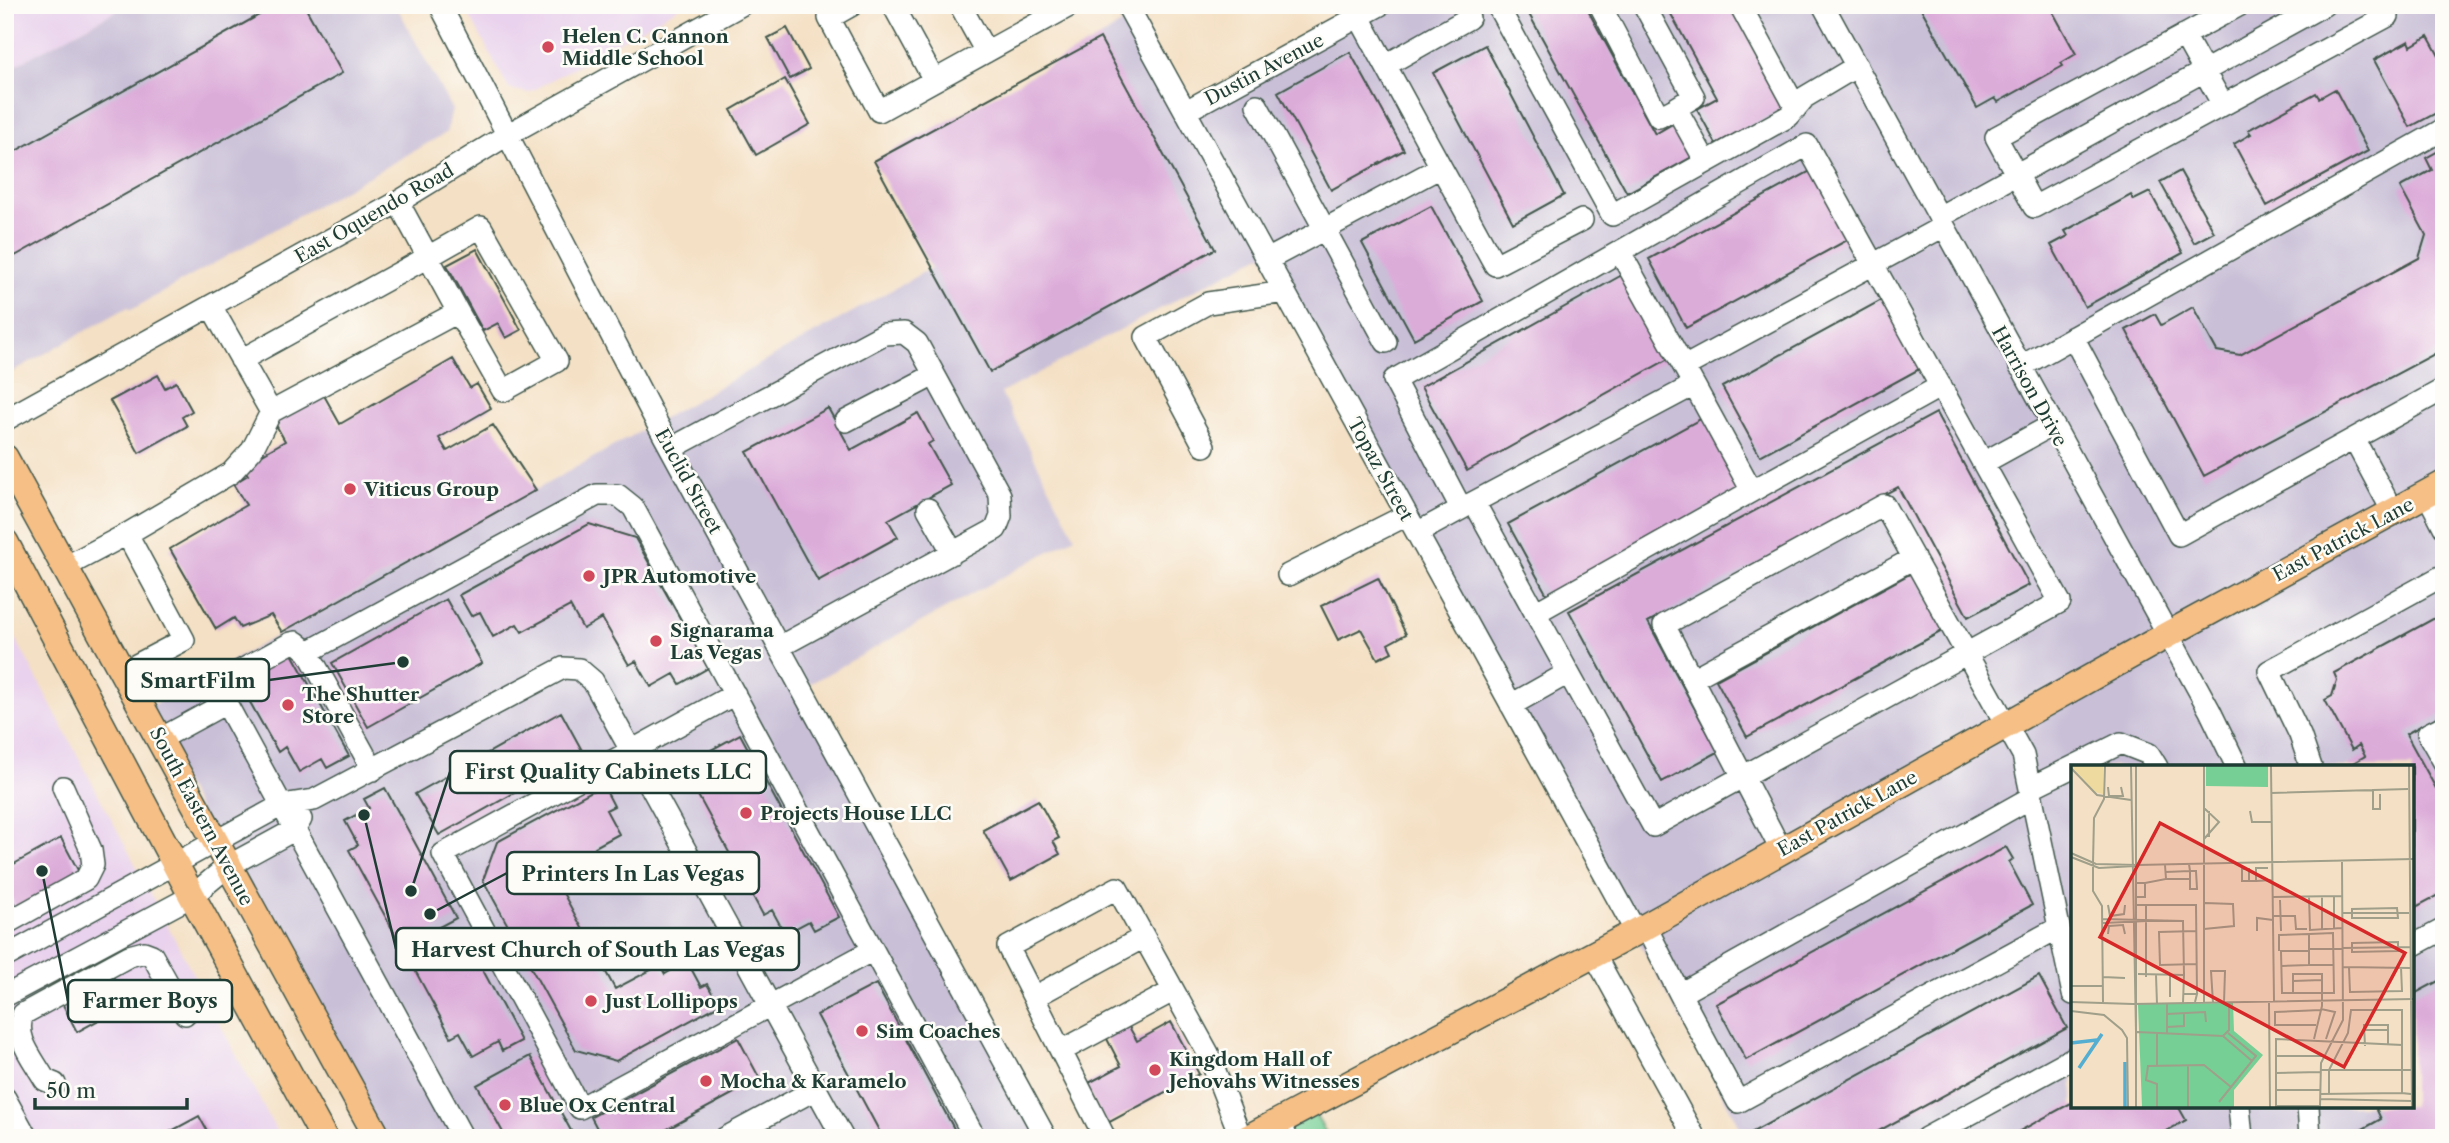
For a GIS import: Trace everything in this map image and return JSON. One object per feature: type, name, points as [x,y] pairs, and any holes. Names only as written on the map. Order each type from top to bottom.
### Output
[{"type":"main road","name":"South Eastern Avenue","points":[[5,458],[378,1138]]},
{"type":"main road","name":"East Patrick Lane","points":[[1248,1138],[1283,1130],[2167,635],[2435,489]]},
{"type":"main road","points":[[5,542],[192,896],[324,1138]]},
{"type":"street","name":"Euclid Street","points":[[440,5],[672,448],[1045,1138]]},
{"type":"street","name":"East Oquendo Road","points":[[5,420],[398,202],[507,135],[741,5]]},
{"type":"street","points":[[852,5],[829,18],[879,111],[1071,5]]},
{"type":"street","points":[[893,5],[934,80]]},
{"type":"street","points":[[960,5],[986,52]]},
{"type":"street","name":"Topaz Street","points":[[1127,5],[1511,705],[1680,994],[1738,1102],[2058,928]]},
{"type":"street","name":"Dustin Avenue","points":[[1185,111],[1380,5]]},
{"type":"street","points":[[1497,5],[1612,215],[1788,116],[1805,97],[1857,66]]},
{"type":"street","points":[[1600,5],[1659,117],[1694,97],[1644,5]]},
{"type":"street","points":[[1740,5],[1796,108]]},
{"type":"street","name":"Harrison Drive","points":[[1823,5],[2210,710],[2236,765]]},
{"type":"street","points":[[2239,5],[1996,137],[2034,207],[2388,16],[2382,5]]},
{"type":"street","points":[[1288,575],[1412,524],[1467,505],[1874,265],[2016,174],[2324,5]]},
{"type":"street","points":[[1359,17],[1495,265],[1582,220]]},
{"type":"street","points":[[1386,65],[1469,18]]},
{"type":"street","points":[[2184,35],[2223,105]]},
{"type":"street","points":[[1257,105],[1386,342]]},
{"type":"street","points":[[1676,108],[1706,162]]},
{"type":"street","points":[[2020,366],[2444,129]]},
{"type":"street","points":[[1807,145],[2060,602],[1653,826],[1535,613],[1467,505],[1394,380],[1619,252],[1807,145]]},
{"type":"street","points":[[1267,260],[1441,166]]},
{"type":"street","points":[[241,360],[428,257],[481,227],[557,361],[503,391],[458,312],[428,257],[398,202]]},
{"type":"street","points":[[1619,252],[1752,491]]},
{"type":"street","points":[[1204,446],[1146,337],[1208,303],[1285,292]]},
{"type":"street","points":[[211,306],[271,412]]},
{"type":"street","points":[[65,566],[127,534],[231,473],[252,450],[271,412],[458,312]]},
{"type":"street","points":[[672,448],[884,334],[904,332],[917,343],[1000,495],[1001,516],[996,529],[779,647]]},
{"type":"street","points":[[2073,337],[2179,535],[2444,389]]},
{"type":"street","points":[[846,421],[934,374]]},
{"type":"street","points":[[1535,613],[1941,386]]},
{"type":"street","points":[[1983,463],[2052,425]]},
{"type":"street","points":[[2354,439],[2393,512]]},
{"type":"street","points":[[2435,489],[2444,527]]},
{"type":"street","points":[[308,652],[597,495],[618,495],[633,506],[975,1138]]},
{"type":"street","points":[[1781,850],[1664,625],[1884,505],[2023,755],[2071,985]]},
{"type":"street","points":[[928,509],[953,553]]},
{"type":"street","points":[[123,673],[184,640],[127,534]]},
{"type":"street","points":[[1692,679],[1914,558]]},
{"type":"street","points":[[2310,765],[2300,735],[2269,671],[2444,575]]},
{"type":"street","points":[[373,770],[308,652],[296,642],[229,677],[225,686],[226,703],[463,1138]]},
{"type":"street","points":[[5,957],[282,805],[314,800],[563,668],[579,669],[593,681],[843,1138]]},
{"type":"street","points":[[1511,705],[1568,673]]},
{"type":"street","points":[[735,694],[443,854],[580,1108],[873,950]]},
{"type":"street","points":[[160,738],[226,703]]},
{"type":"street","points":[[2444,726],[2428,734],[2444,762]]},
{"type":"street","points":[[2081,765],[2121,743],[2149,754],[2156,765]]},
{"type":"street","points":[[1680,994],[2071,770]]},
{"type":"street","points":[[5,924],[86,879],[93,865],[91,850],[63,787]]},
{"type":"street","points":[[5,996],[192,896],[228,866],[294,830],[314,800]]},
{"type":"street","points":[[1105,1138],[1008,947],[1117,888],[1208,1053],[1241,1138]]},
{"type":"street","points":[[2414,945],[2444,929]]},
{"type":"street","points":[[1034,997],[1144,937]]},
{"type":"street","points":[[55,1084],[45,1080],[19,1035],[19,1023],[23,1014],[129,956],[144,952],[152,955],[186,1014]]},
{"type":"street","points":[[1594,954],[1695,1138]]},
{"type":"street","points":[[1061,1051],[1173,991]]},
{"type":"street","points":[[1926,1138],[2071,1059]]},
{"type":"street","points":[[725,1138],[816,1089]]},
{"type":"street","points":[[5,1098],[27,1138]]},
{"type":"street","points":[[2239,1108],[2241,1138]]},
{"type":"street","points":[[2308,1108],[2310,1138]]},
{"type":"shaded area","points":[[5,5],[127,5],[5,71]]},
{"type":"shaded area","points":[[127,5],[396,5],[452,110],[446,133],[131,310],[128,307],[5,376],[5,71]]},
{"type":"shaded area","name":"Helen C. Cannon Middle School","points":[[464,5],[683,5],[529,93],[509,89]]},
{"type":"shaded area","points":[[1381,5],[2444,5],[2444,1138],[1746,1138],[1263,254],[1001,393],[1075,537],[802,688],[1046,1138],[378,1138],[144,710],[931,268],[874,161],[1100,38],[1133,16],[1186,111]]},
{"type":"shaded area","points":[[5,618],[280,1138],[5,1138]]},
{"type":"green space","points":[[1310,1106],[1329,1138],[1248,1138]]},
{"type":"building","points":[[277,5],[304,5],[342,73],[15,256],[5,239],[5,157]]},
{"type":"building","points":[[1524,5],[1585,5],[1655,134],[1676,122],[1694,156],[1627,193]]},
{"type":"building","points":[[1666,5],[1731,5],[1786,106],[1716,144],[1697,109],[1717,98]]},
{"type":"building","points":[[1919,5],[2049,5],[2076,54],[2061,63],[2063,66],[1998,102],[1995,98],[1977,108]]},
{"type":"building","points":[[787,28],[809,69],[790,79],[768,38]]},
{"type":"building","points":[[2428,36],[2444,65],[2444,109],[2410,127],[2374,60],[2409,41],[2411,46]]},
{"type":"building","points":[[1100,38],[1215,249],[990,372],[874,161]]},
{"type":"building","points":[[1485,45],[1564,195],[1513,223],[1433,73]]},
{"type":"building","points":[[1350,52],[1404,150],[1331,190],[1278,92]]},
{"type":"building","points":[[785,79],[810,124],[756,155],[731,110]]},
{"type":"building","points":[[2335,89],[2368,151],[2267,206],[2234,144],[2251,134],[2248,130],[2316,93],[2319,98]]},
{"type":"building","points":[[2444,148],[2444,349],[2204,476],[2126,330],[2155,314],[2161,325],[2193,307],[2217,351],[2240,355],[2419,258],[2426,235],[2400,187],[2432,170],[2426,158]]},
{"type":"building","points":[[1814,169],[1851,238],[1686,328],[1649,259]]},
{"type":"building","points":[[2180,171],[2214,232],[2194,243],[2160,182]]},
{"type":"building","points":[[2150,192],[2183,253],[2085,307],[2051,245],[2068,236],[2065,231],[2131,195],[2134,200]]},
{"type":"building","points":[[1431,206],[1483,301],[1414,339],[1362,243]]},
{"type":"building","points":[[477,249],[521,330],[506,338],[498,323],[483,331],[447,265]]},
{"type":"building","points":[[1622,275],[1668,359],[1467,471],[1421,387]]},
{"type":"building","points":[[1885,298],[1923,367],[1760,456],[1722,387]]},
{"type":"building","points":[[453,359],[470,388],[477,384],[491,408],[439,438],[447,451],[493,425],[536,490],[282,632],[271,615],[240,628],[234,618],[216,629],[170,549],[246,505],[233,484],[248,475],[242,466],[285,441],[272,418],[321,390],[340,424]]},
{"type":"building","points":[[158,375],[165,388],[176,382],[192,411],[182,417],[187,426],[139,453],[110,401]]},
{"type":"building","points":[[828,408],[851,450],[918,413],[933,441],[928,444],[951,485],[888,520],[898,537],[818,581],[747,452]]},
{"type":"building","points":[[1936,413],[2029,585],[1968,617],[1898,487],[1648,622],[1718,752],[1662,782],[1569,611]]},
{"type":"building","points":[[1704,417],[1743,488],[1547,595],[1508,524]]},
{"type":"building","points":[[589,524],[635,538],[708,668],[680,684],[674,674],[651,687],[636,661],[629,665],[602,618],[583,629],[570,606],[522,632],[517,624],[493,637],[480,612],[471,616],[459,595]]},
{"type":"building","points":[[1913,572],[1944,630],[1747,737],[1716,680]]},
{"type":"building","points":[[1378,578],[1406,634],[1388,644],[1392,652],[1378,659],[1361,629],[1338,640],[1321,606]]},
{"type":"building","points":[[446,599],[482,663],[368,727],[332,663]]},
{"type":"building","points":[[2444,613],[2444,713],[2406,734],[2444,803],[2444,892],[2414,908],[2414,765],[2349,765],[2365,756],[2359,745],[2352,750],[2325,700],[2332,696],[2337,680],[2334,673]]},
{"type":"building","points":[[291,652],[349,756],[327,768],[322,759],[299,772],[285,747],[278,752],[238,681]]},
{"type":"building","points":[[561,712],[584,754],[439,835],[415,794]]},
{"type":"building","points":[[740,734],[839,917],[814,930],[809,921],[785,934],[772,910],[763,915],[682,766]]},
{"type":"building","points":[[603,785],[614,806],[606,810],[619,834],[595,847],[600,856],[556,880],[615,989],[660,965],[665,974],[687,961],[701,987],[707,984],[719,1005],[616,1061],[576,1050],[483,880],[497,842]]},
{"type":"building","points":[[385,788],[456,918],[402,947],[349,850],[358,845],[345,821],[369,808],[364,799]]},
{"type":"building","points":[[1038,800],[1059,838],[1053,841],[1060,854],[1011,881],[983,830]]},
{"type":"building","points":[[61,838],[80,874],[17,908],[5,886],[5,869]]},
{"type":"building","points":[[2006,847],[2013,859],[2009,862],[2032,905],[1746,1060],[1716,1004]]},
{"type":"building","points":[[464,935],[521,1041],[502,1051],[498,1042],[473,1056],[460,1032],[451,1037],[411,963]]},
{"type":"building","points":[[111,973],[128,1004],[77,1032],[61,1001]]},
{"type":"building","points":[[2039,976],[2067,1028],[1866,1138],[1750,1138],[1749,1134]]},
{"type":"building","points":[[2444,978],[2444,1136],[2365,1138],[2361,1130],[2381,1119],[2376,1108],[2414,1108],[2414,994]]},
{"type":"building","points":[[876,984],[959,1138],[883,1138],[817,1015]]},
{"type":"building","name":"Kingdom Hall of Jehovahs Witnesses","points":[[1171,1022],[1199,1074],[1106,1124],[1085,1085],[1121,1066],[1106,1037],[1128,1025],[1137,1041]]},
{"type":"building","points":[[738,1038],[760,1079],[651,1138],[602,1138],[591,1117]]},
{"type":"building","points":[[530,1056],[575,1138],[506,1138],[477,1085]]},
{"type":"building","points":[[2071,1103],[2071,1108],[2179,1108],[2186,1120],[2154,1138],[2007,1138]]},
{"type":"building","points":[[199,1116],[211,1138],[165,1138],[164,1135]]},
{"type":"place","name":"Helen C. Cannon Middle School","points":[[548,47]]},
{"type":"place","name":"Viticus Group","points":[[350,489]]},
{"type":"place","name":"JPR Automotive","points":[[589,576]]},
{"type":"place","name":"Signarama Las Vegas","points":[[656,641]]},
{"type":"place","name":"SmartFilm","points":[[403,662]]},
{"type":"place","name":"The Shutter Store","points":[[288,705]]},
{"type":"place","name":"Projects House LLC","points":[[746,813]]},
{"type":"place","name":"Harvest Church of South Las Vegas","points":[[364,815]]},
{"type":"place","name":"Farmer Boys","points":[[42,871]]},
{"type":"place","name":"First Quality Cabinets LLC","points":[[411,891]]},
{"type":"place","name":"Printers In Las Vegas","points":[[430,914]]},
{"type":"place","name":"Just Lollipops","points":[[591,1001]]},
{"type":"place","name":"Sim Coaches","points":[[862,1031]]},
{"type":"place","name":"Kingdom Hall of Jehovahs Witnesses","points":[[1155,1070]]},
{"type":"place","name":"Mocha & Karamelo","points":[[706,1081]]},
{"type":"place","name":"Blue Ox Central","points":[[505,1105]]}]
